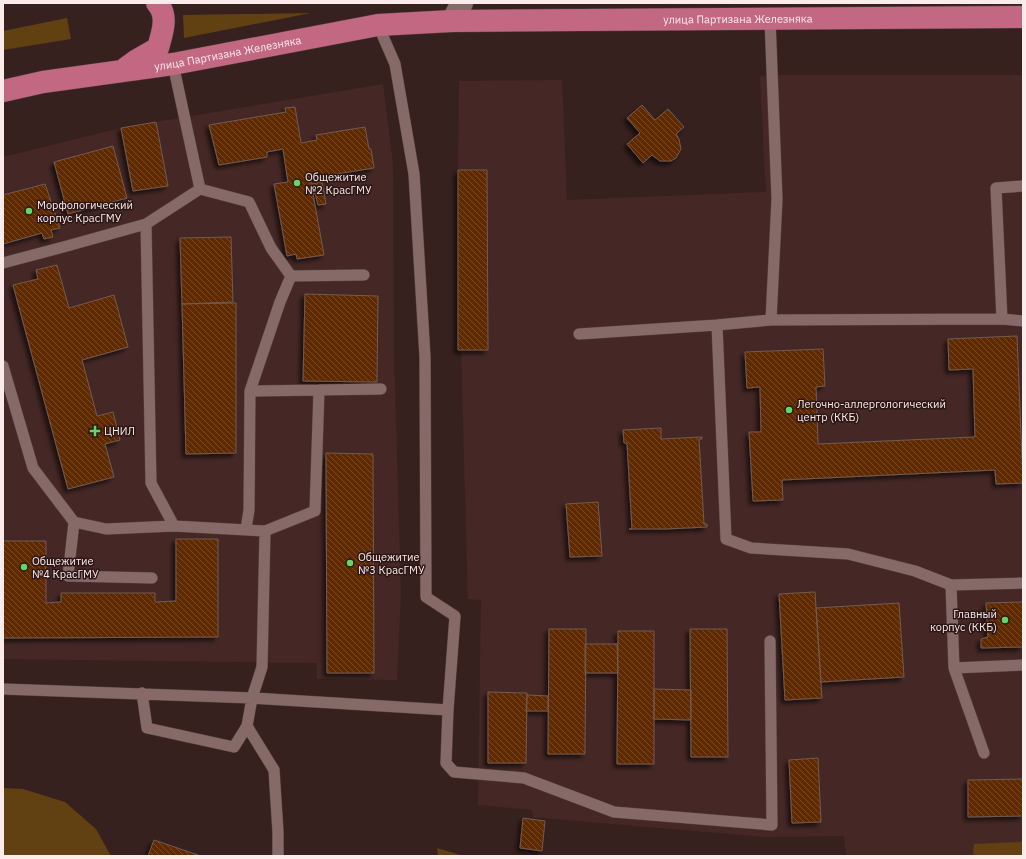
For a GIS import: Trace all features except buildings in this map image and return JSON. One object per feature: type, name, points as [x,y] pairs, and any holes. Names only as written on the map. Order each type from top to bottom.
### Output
[{"type":"main road","points":[[122,71],[158,48],[165,20],[157,3]]},
{"type":"main road","name":"улица Партизана Железняка","points":[[3,91],[43,82],[174,64],[378,25],[457,12],[770,19],[1023,17]]},
{"type":"lane","points":[[770,19],[777,199],[771,320]]},
{"type":"lane","points":[[378,25],[395,64],[415,182],[425,357],[426,597],[454,616],[446,763],[454,772],[524,778],[614,812],[772,826],[770,641]]},
{"type":"lane","points":[[174,64],[200,189]]},
{"type":"lane","points":[[1002,319],[996,188],[1023,186]]},
{"type":"lane","points":[[3,263],[146,224],[200,189],[249,202],[271,248],[291,276]]},
{"type":"lane","points":[[146,224],[151,483],[174,526]]},
{"type":"lane","points":[[291,276],[364,275]]},
{"type":"lane","points":[[246,529],[249,510],[250,391],[280,302],[291,276]]},
{"type":"lane","points":[[579,334],[771,320],[1002,319],[1023,321]]},
{"type":"lane","points":[[717,325],[726,539],[751,548],[848,554],[915,571],[951,585],[1023,582]]},
{"type":"lane","points":[[3,366],[33,468],[74,522],[106,528],[174,526],[265,531],[315,511],[319,390]]},
{"type":"lane","points":[[250,391],[381,389]]},
{"type":"lane","points":[[74,522],[68,576],[152,578]]},
{"type":"lane","points":[[142,693],[147,728],[234,747],[247,726],[252,698],[262,668],[265,531]]},
{"type":"lane","points":[[951,585],[954,668],[984,753]]},
{"type":"lane","points":[[954,668],[1023,665]]},
{"type":"lane","points":[[3,689],[252,698],[448,710]]},
{"type":"lane","points":[[247,726],[274,770],[278,856]]},
{"type":"shaded area","points":[[311,13],[184,38],[183,15]]},
{"type":"shaded area","points":[[67,18],[71,39],[3,50],[3,31]]},
{"type":"shaded area","points":[[1023,75],[1023,855],[846,855],[844,836],[765,837],[533,817],[532,810],[478,805],[481,600],[468,599],[461,350],[488,350],[487,170],[458,170],[459,81],[562,80],[567,200],[766,192],[760,76]]},
{"type":"shaded area","points":[[383,84],[393,164],[394,357],[401,593],[397,680],[317,679],[317,663],[3,659],[3,157],[121,128],[133,191],[168,186],[156,122]]},
{"type":"shaded area","points":[[3,788],[23,789],[65,802],[96,829],[111,856],[3,856]]},
{"type":"shaded area","points":[[1023,840],[1023,856],[973,856],[974,844],[1020,842]]},
{"type":"shaded area","points":[[437,848],[464,856],[438,856]]},
{"type":"place","name":"Общежитие №2 КрасГМУ","points":[[297,183]]},
{"type":"place","name":"Морфологический корпус КрасГМУ","points":[[29,211]]},
{"type":"place","name":"Легочно-аллергологический центр (ККБ)","points":[[789,410]]},
{"type":"place","name":"ЦНИЛ","points":[[95,431]]},
{"type":"place","name":"Общежитие №3 КрасГМУ","points":[[350,563]]},
{"type":"place","name":"Общежитие №4 КрасГМУ","points":[[24,567]]},
{"type":"place","name":"Главный корпус (ККБ)","points":[[1005,620]]}]
